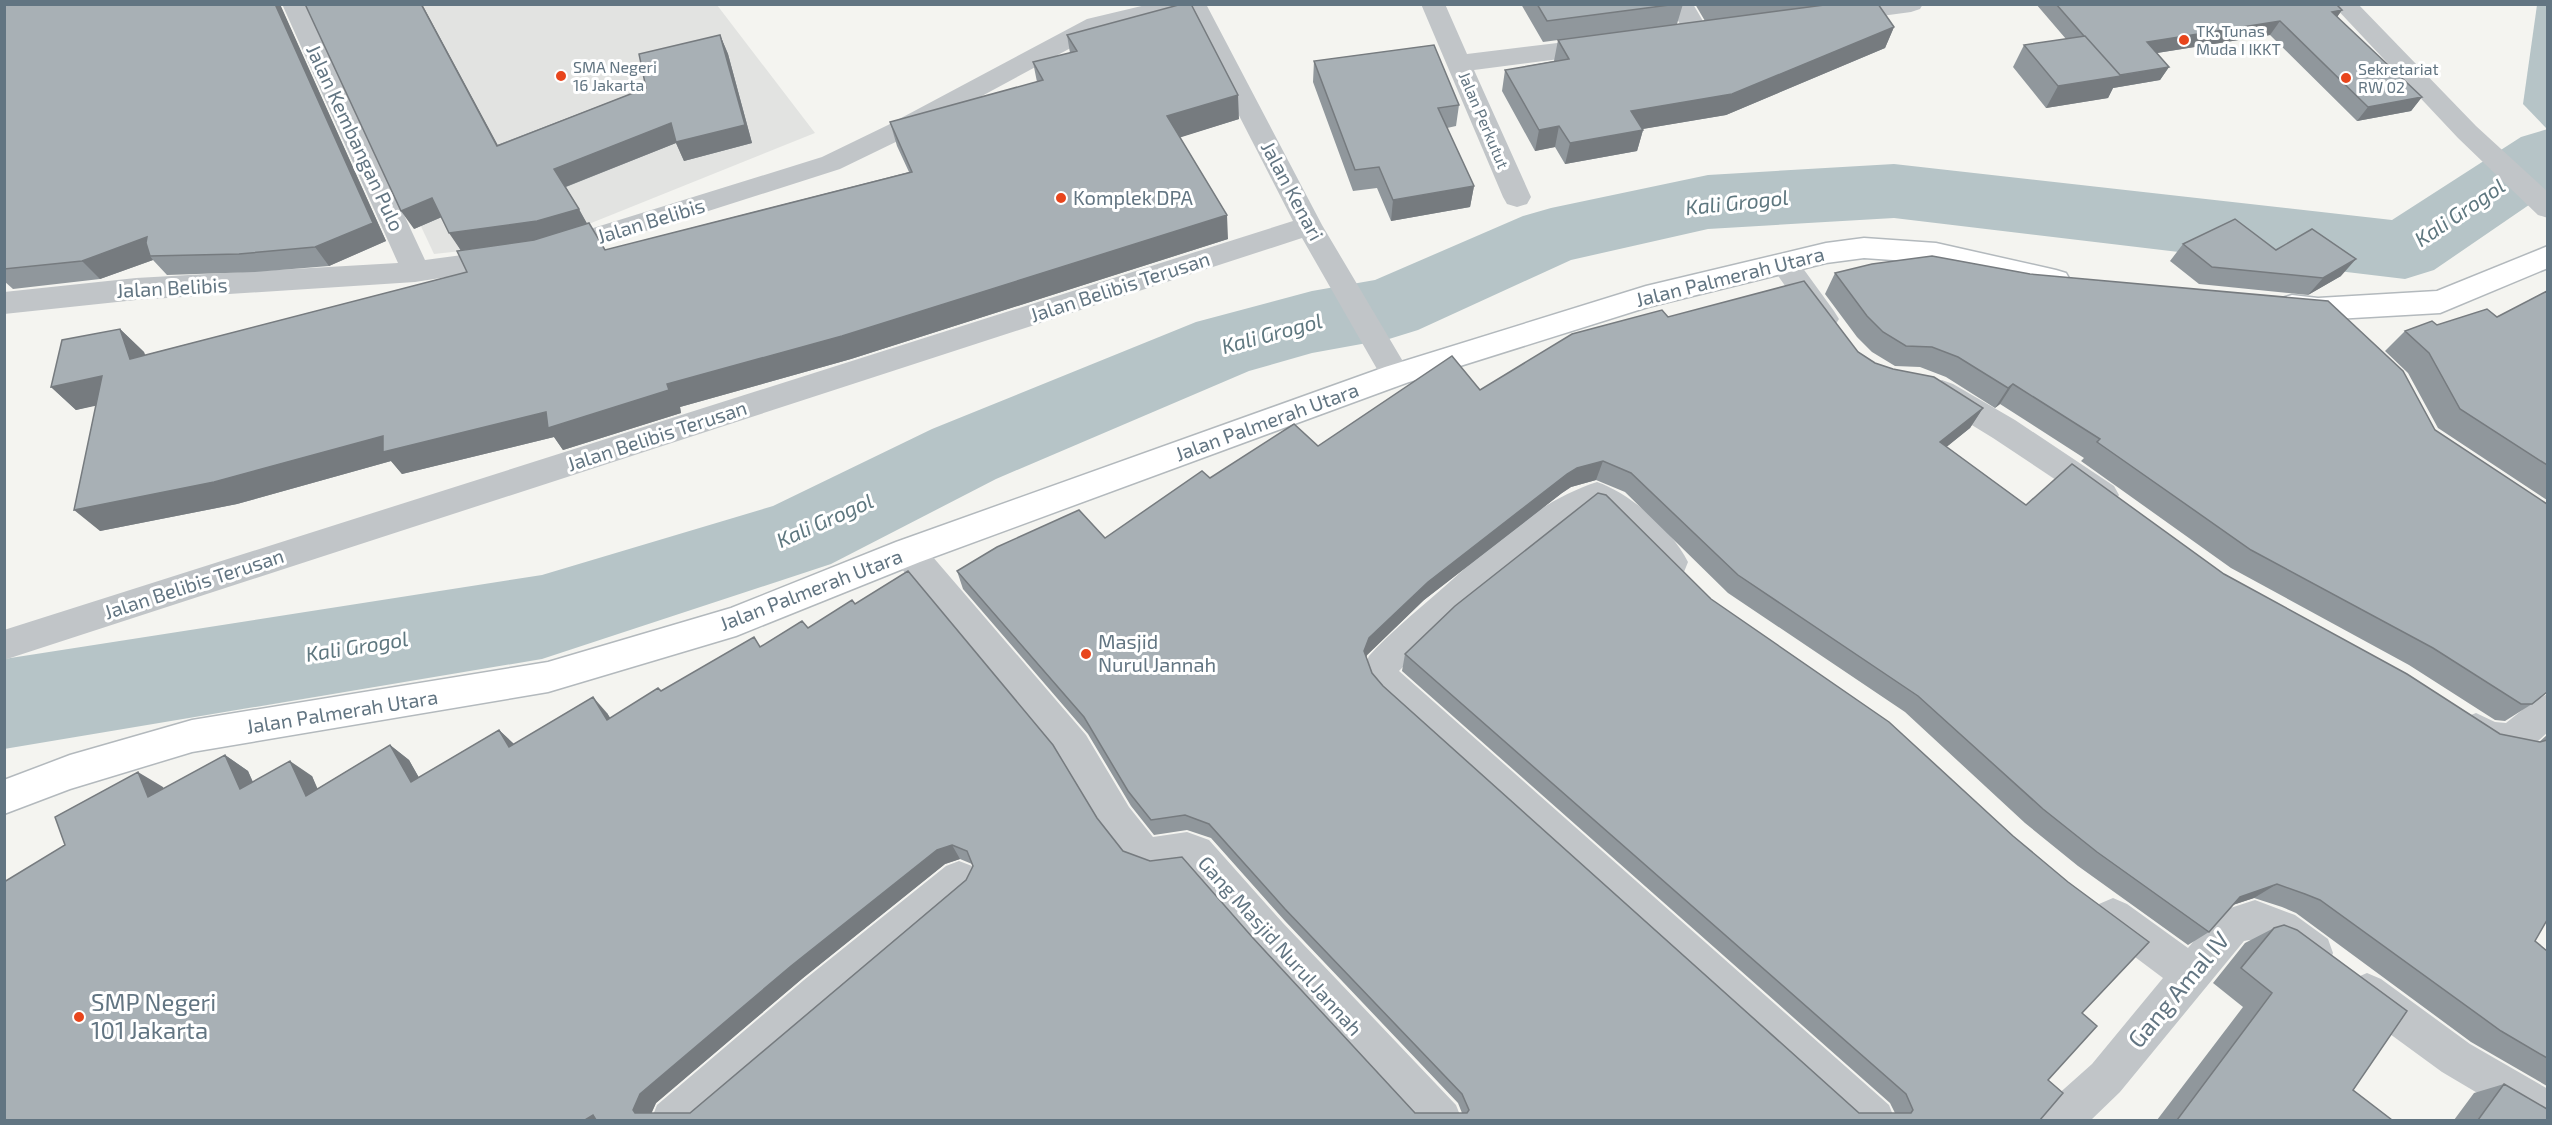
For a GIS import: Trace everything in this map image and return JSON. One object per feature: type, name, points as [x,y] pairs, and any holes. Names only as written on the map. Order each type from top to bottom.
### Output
[{"type":"street","name":"Jalan Kembangan Pulo","points":[[294,4],[416,271]]},
{"type":"street","name":"Jalan Belibis","points":[[4,303],[134,289],[255,284],[416,271],[548,252],[831,163],[897,131],[1096,24],[1188,4]]},
{"type":"street","name":"Jalan Kenari","points":[[1194,4],[1309,226],[1396,375]]},
{"type":"street","points":[[1433,4],[1461,63]]},
{"type":"street","points":[[1680,4],[1698,33]]},
{"type":"street","points":[[1814,17],[1911,4]]},
{"type":"street","points":[[2344,4],[2467,132],[2547,208]]},
{"type":"street","name":"Jalan Perkutut","points":[[1517,197],[1461,63],[1622,43]]},
{"type":"street","name":"Jalan Belibis Terusan","points":[[4,645],[1309,226]]},
{"type":"street","name":"Jalan Palmerah Utara","points":[[4,797],[70,772],[192,736],[548,677],[736,621],[909,552],[1396,375],[1646,297],[1784,263],[1826,253],[1864,248],[1912,250],[2080,286]]},
{"type":"street","points":[[2259,303],[2318,309],[2440,302],[2547,256]]},
{"type":"street","points":[[1784,263],[1845,346]]},
{"type":"street","points":[[2318,309],[2343,332]]},
{"type":"street","points":[[1913,380],[1934,387],[2004,429],[2127,512]]},
{"type":"street","points":[[1698,588],[1612,503],[1604,498],[1590,496],[1574,504],[1522,543],[1438,612],[1388,659],[1382,667],[1382,673],[1394,690],[1874,1120]]},
{"type":"street","name":"Gang Masjid Nurul Jannah","points":[[909,552],[1073,747],[1116,819],[1141,851],[1154,855],[1187,850],[1196,853],[1269,936],[1441,1120]]},
{"type":"street","points":[[2451,713],[2488,737],[2512,740],[2547,710]]},
{"type":"street","points":[[672,1120],[818,994],[959,879]]},
{"type":"street","points":[[2090,900],[2192,974]]},
{"type":"street","name":"Gang Amal IV","points":[[2063,1119],[2106,1078],[2232,925],[2255,919],[2281,928],[2456,1058],[2547,1112]]},
{"type":"shaded area","name":"SMA Negeri 16 Jakarta","points":[[362,4],[717,5],[815,133],[544,242],[434,254],[323,18]]},
{"type":"shaded area","points":[[2537,5],[2547,5],[2547,129],[2523,104]]},
{"type":"building","points":[[4,4],[275,4],[373,223],[315,247],[239,254],[150,256],[146,243],[147,237],[82,261],[4,269]]},
{"type":"building","points":[[305,4],[421,4],[497,146],[646,88],[639,54],[720,35],[745,125],[676,142],[671,123],[554,169],[579,209],[537,221],[449,233],[432,198],[401,211]]},
{"type":"building","points":[[1182,4],[1191,4],[1238,95],[1167,116],[1227,215],[842,336],[667,384],[669,390],[548,428],[546,412],[383,452],[383,436],[214,482],[74,510],[102,376],[51,387],[62,340],[120,329],[130,359],[467,272],[457,251],[534,240],[589,223],[605,250],[912,172],[890,122],[1043,80],[1033,62],[1077,51],[1067,35]]},
{"type":"building","points":[[1537,4],[1677,4],[1547,21]]},
{"type":"building","points":[[1832,4],[1878,4],[1894,27],[1732,94],[1631,111],[1643,130],[1570,143],[1559,126],[1539,130],[1505,70],[1569,59],[1558,40]]},
{"type":"building","points":[[2056,4],[2336,4],[2342,10],[2332,12],[2422,97],[2368,107],[2280,21],[2147,42],[2169,67],[2120,75]]},
{"type":"building","points":[[2085,36],[2121,76],[2058,86],[2024,45]]},
{"type":"building","points":[[1434,45],[1459,105],[1438,108],[1474,186],[1393,200],[1379,167],[1355,170],[1314,61]]},
{"type":"building","points":[[2235,219],[2276,250],[2312,229],[2356,259],[2323,278],[2212,267],[2183,244]]},
{"type":"building","points":[[1932,256],[2030,274],[2328,301],[2403,371],[2435,430],[2547,504],[2547,692],[2532,704],[2521,704],[2433,648],[2251,550],[2097,442],[2100,439],[2013,384],[2008,388],[1958,357],[1932,347],[1906,346],[1883,332],[1867,316],[1835,273],[1872,264]]},
{"type":"building","points":[[1804,281],[1858,352],[1875,363],[1893,369],[1934,377],[1983,408],[1940,442],[2026,505],[2072,464],[2224,574],[2407,674],[2500,734],[2540,742],[2547,740],[2547,920],[2535,941],[2547,951],[2547,1058],[2501,1031],[2320,900],[2305,894],[2277,884],[2240,897],[2209,932],[2097,852],[2043,809],[1918,696],[1738,575],[1631,473],[1603,461],[1577,468],[1567,474],[1428,582],[1369,638],[1364,651],[1372,673],[1383,686],[1859,1113],[1911,1113],[1913,1110],[1906,1094],[1405,654],[1455,606],[1598,493],[1606,495],[1711,599],[1889,722],[2013,836],[2068,882],[2149,942],[2082,1013],[2097,1026],[2048,1080],[2063,1093],[2040,1120],[596,1120],[593,1115],[585,1120],[4,1120],[4,882],[65,845],[55,817],[138,772],[148,797],[225,755],[240,789],[290,761],[306,796],[390,745],[411,782],[499,730],[509,747],[593,697],[607,720],[658,688],[661,691],[754,637],[760,647],[802,621],[808,628],[852,600],[855,604],[908,571],[1053,745],[1097,818],[1123,851],[1150,861],[1182,857],[1253,938],[1415,1113],[1467,1113],[1469,1110],[1462,1094],[1285,909],[1209,824],[1185,815],[1151,820],[1128,791],[1084,717],[957,571],[997,547],[1079,510],[1105,538],[1202,471],[1210,478],[1294,424],[1318,446],[1452,356],[1480,390],[1572,334],[1662,310],[1668,317]],"holes":[[[952,845],[967,851],[973,866],[966,880],[690,1113],[635,1113],[633,1110],[640,1094],[791,966],[937,850]]]},
{"type":"building","points":[[2547,291],[2547,465],[2460,409],[2429,353],[2405,331],[2432,321],[2437,325],[2487,309],[2497,317]]},
{"type":"building","points":[[2284,925],[2297,930],[2407,1011],[2353,1090],[2392,1120],[2177,1120],[2272,993],[2241,968],[2274,928]]},
{"type":"building","points":[[2504,1084],[2547,1109],[2547,1120],[2478,1120]]},
{"type":"waterway","name":"Kali Grogol","points":[[4,704],[542,617],[798,537],[964,454],[1226,345],[1312,322],[1389,308],[1551,236],[1708,202],[1894,191],[2405,250],[2548,155]]},
{"type":"place","name":"TK. Tunas Muda I IKKT","points":[[2184,40]]},
{"type":"place","name":"SMA Negeri 16 Jakarta","points":[[561,76]]},
{"type":"place","name":"Sekretariat RW 02","points":[[2346,78]]},
{"type":"place","name":"Komplek DPA","points":[[1061,198]]},
{"type":"place","name":"Masjid Nurul Jannah","points":[[1086,654]]},
{"type":"place","name":"SMP Negeri 101 Jakarta","points":[[79,1017]]}]
